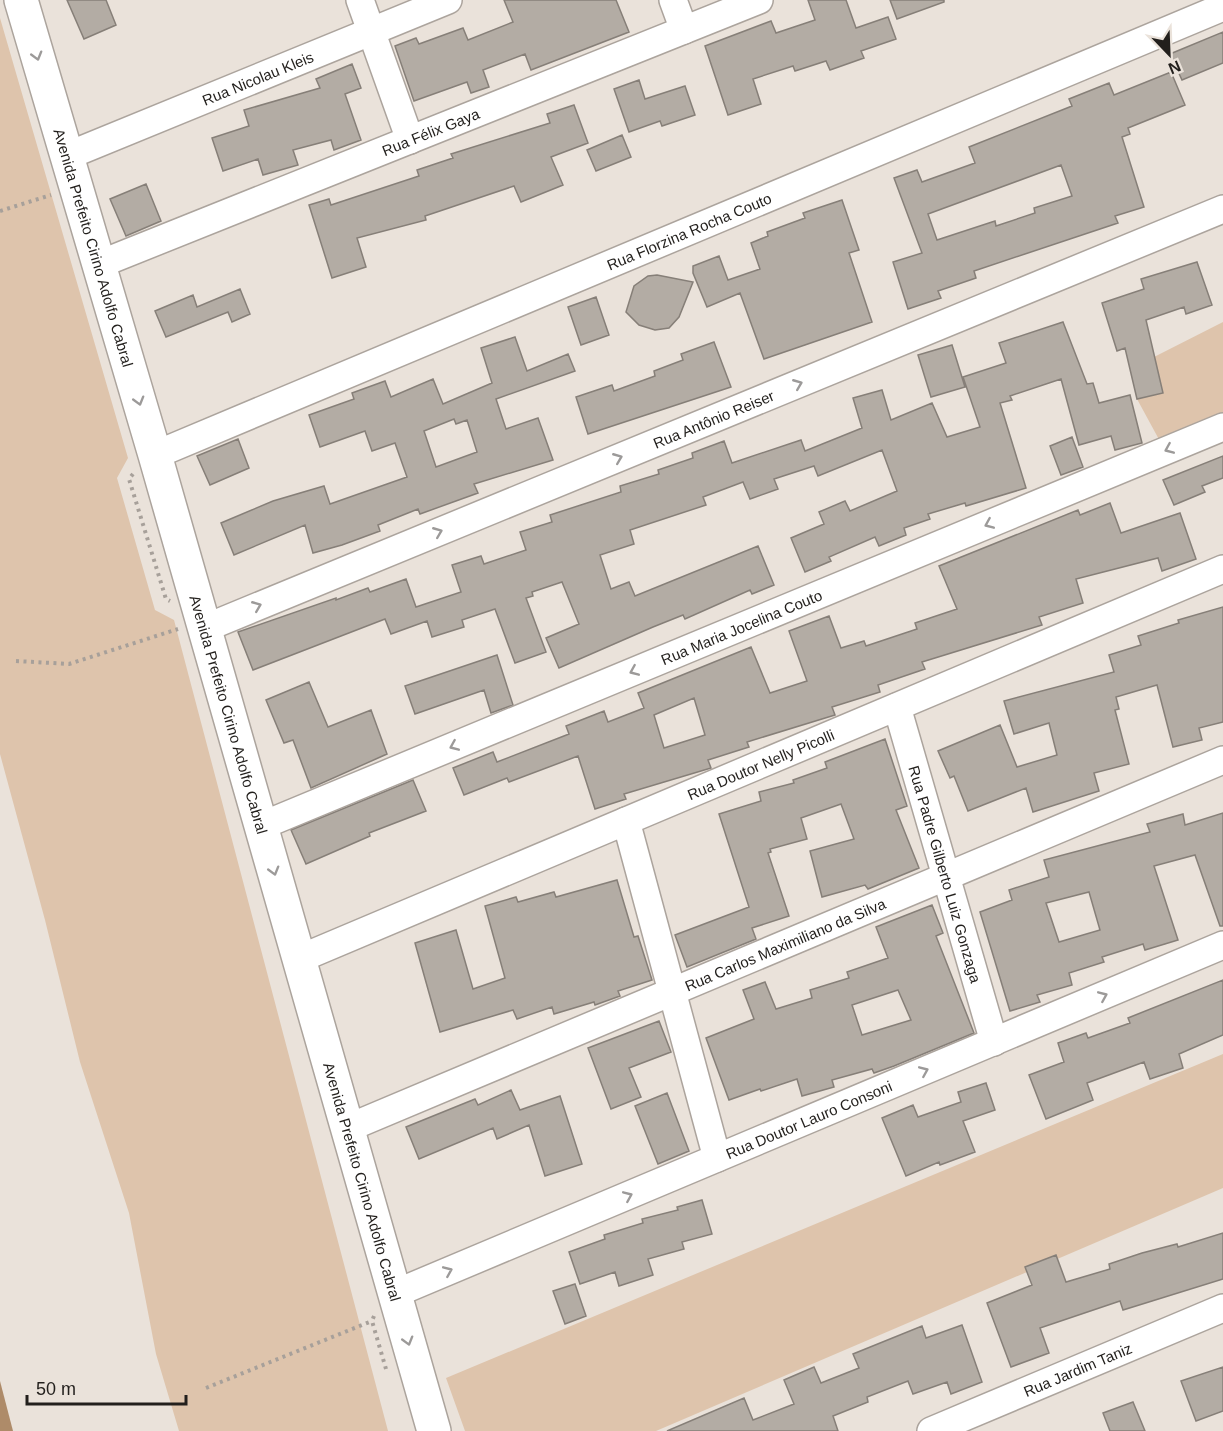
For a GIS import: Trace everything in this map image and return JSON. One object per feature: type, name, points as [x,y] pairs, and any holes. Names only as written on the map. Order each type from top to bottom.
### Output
[{"type":"main road","name":"Avenida Prefeito Cirino Adolfo Cabral","points":[[21,0],[155,455],[191,629],[261,826],[434,1431]]},
{"type":"street","points":[[360,0],[373,31],[410,140]]},
{"type":"street","name":"Rua Nicolau Kleis","points":[[67,156],[448,0]]},
{"type":"street","points":[[673,0],[684,30]]},
{"type":"street","name":"Rua Félix Gaya","points":[[100,264],[759,0]]},
{"type":"street","name":"Rua Florzina Rocha Couto","points":[[155,455],[1223,7]]},
{"type":"street","name":"Rua Antônio Reiser","points":[[191,629],[1223,209]]},
{"type":"street","name":"Rua Maria Jocelina Couto","points":[[261,826],[1223,427]]},
{"type":"street","name":"Rua Doutor Nelly Picolli","points":[[299,959],[1223,568]]},
{"type":"street","name":"Rua Padre Gilberto Luiz Gonzaga","points":[[897,707],[994,1042]]},
{"type":"street","name":"Rua Carlos Maximiliano da Silva","points":[[348,1128],[1223,760]]},
{"type":"street","points":[[626,821],[717,1158]]},
{"type":"street","name":"Rua Doutor Lauro Consoni","points":[[394,1294],[1223,945]]},
{"type":"street","name":"Rua Jardim Taniz","points":[[931,1431],[1223,1308]]},
{"type":"path","points":[[0,210],[62,192]]},
{"type":"path","points":[[16,661],[69,664],[191,629]]},
{"type":"path","points":[[206,1388],[372,1321]]},
{"type":"shaded area","points":[[0,18],[128,458],[117,478],[155,610],[174,620],[388,1431],[179,1431],[156,1354],[129,1213],[80,1062],[45,920],[0,754]]},
{"type":"shaded area","points":[[1223,322],[1223,420],[1162,445],[1137,399],[1162,393],[1154,357]]},
{"type":"shaded area","points":[[1223,1054],[1223,1188],[656,1431],[465,1431],[446,1378]]},
{"type":"shaded area","points":[[0,1381],[13,1431],[0,1431]]},
{"type":"building","points":[[67,0],[106,0],[116,25],[84,39]]},
{"type":"building","points":[[504,0],[616,0],[629,32],[531,70],[525,54],[483,70],[489,87],[471,93],[467,82],[414,101],[395,46],[416,38],[419,44],[463,28],[468,40],[513,22]]},
{"type":"building","points":[[808,0],[846,0],[856,28],[888,17],[896,39],[861,51],[864,58],[830,70],[826,61],[795,71],[793,66],[753,79],[761,104],[728,115],[705,46],[771,21],[776,33],[815,20]]},
{"type":"building","points":[[890,0],[944,0],[944,2],[897,19]]},
{"type":"building","points":[[1223,32],[1223,63],[1182,80],[1170,54]]},
{"type":"building","points":[[352,64],[361,88],[345,94],[361,140],[334,150],[331,140],[293,150],[298,165],[263,175],[258,159],[223,171],[212,138],[249,126],[244,110],[320,88],[316,79]]},
{"type":"building","points":[[1171,72],[1185,105],[1128,128],[1130,134],[1122,137],[1144,207],[1115,216],[1118,223],[974,271],[976,278],[938,291],[941,298],[908,309],[893,262],[922,253],[894,178],[917,170],[922,182],[975,163],[969,147],[1072,106],[1069,99],[1109,83],[1114,95]],"holes":[[[1061,165],[1072,196],[1034,208],[1035,213],[996,226],[995,221],[937,240],[928,214]]]},
{"type":"building","points":[[639,80],[645,99],[685,86],[695,115],[662,126],[660,121],[629,132],[614,89]]},
{"type":"building","points":[[574,105],[588,143],[551,157],[563,185],[521,202],[514,186],[425,216],[426,220],[357,238],[366,267],[332,278],[309,205],[329,199],[331,205],[419,176],[417,170],[453,158],[451,154],[550,123],[547,114]]},
{"type":"building","points":[[622,135],[631,157],[596,171],[587,150]]},
{"type":"building","points":[[146,184],[161,221],[126,236],[110,199]]},
{"type":"building","points":[[842,200],[859,250],[849,253],[872,322],[764,359],[740,293],[707,307],[693,273],[693,266],[719,256],[728,280],[760,269],[751,243],[768,236],[767,232],[805,218],[803,213]]},
{"type":"building","points":[[1197,262],[1212,305],[1186,314],[1184,307],[1146,320],[1163,393],[1137,399],[1125,348],[1117,351],[1102,303],[1144,289],[1141,279]]},
{"type":"building","points":[[657,275],[693,282],[679,317],[669,328],[655,330],[639,325],[626,312],[634,286],[648,276]]},
{"type":"building","points":[[240,289],[250,314],[232,322],[228,312],[166,337],[155,311],[193,295],[197,307]]},
{"type":"building","points":[[596,297],[609,335],[581,345],[568,307]]},
{"type":"building","points":[[1063,322],[1087,384],[1093,383],[1099,403],[1130,395],[1142,443],[1115,450],[1111,436],[1079,445],[1061,379],[1010,396],[1012,400],[1000,403],[1026,488],[966,506],[965,503],[928,514],[930,519],[904,528],[906,535],[879,546],[875,537],[829,557],[831,561],[805,572],[791,538],[824,524],[819,512],[845,501],[850,511],[897,491],[882,450],[818,476],[814,466],[774,479],[778,489],[750,499],[743,482],[703,497],[706,505],[630,530],[634,544],[600,555],[611,589],[629,582],[635,596],[758,546],[774,585],[752,594],[750,590],[685,619],[683,615],[559,668],[546,638],[579,624],[562,582],[532,592],[533,596],[526,598],[546,652],[515,663],[495,609],[462,620],[464,627],[432,637],[427,621],[391,634],[385,619],[253,670],[238,632],[336,598],[336,600],[368,588],[370,592],[406,579],[416,607],[461,592],[452,565],[481,556],[484,564],[526,550],[520,532],[552,522],[550,515],[621,492],[620,486],[659,474],[658,470],[693,458],[692,453],[724,441],[732,463],[801,440],[805,451],[862,428],[853,398],[882,390],[891,420],[932,403],[947,437],[980,427],[963,377],[1006,363],[999,343]]},
{"type":"building","points":[[515,337],[527,371],[568,354],[575,371],[496,399],[506,429],[538,418],[553,460],[474,484],[478,493],[420,514],[418,509],[378,525],[380,531],[342,545],[313,553],[305,525],[234,555],[221,523],[273,501],[324,486],[330,504],[407,477],[395,443],[372,451],[365,431],[320,447],[309,415],[354,399],[352,393],[385,381],[391,397],[433,379],[443,404],[492,383],[481,348]],"holes":[[[454,419],[456,424],[467,420],[477,452],[436,467],[424,431]]]},
{"type":"building","points":[[714,342],[731,387],[588,434],[576,397],[612,385],[614,391],[655,376],[654,371],[683,360],[681,354]]},
{"type":"building","points":[[952,345],[965,387],[931,397],[918,355]]},
{"type":"building","points":[[1072,437],[1083,467],[1061,475],[1050,446]]},
{"type":"building","points":[[238,439],[249,468],[210,485],[197,456]]},
{"type":"building","points":[[1223,456],[1223,478],[1202,486],[1205,492],[1174,505],[1163,480]]},
{"type":"building","points":[[1110,503],[1121,533],[1180,513],[1196,559],[1162,571],[1158,558],[1076,579],[1083,603],[1039,617],[1042,625],[922,662],[925,669],[878,685],[880,692],[832,707],[835,715],[747,742],[749,747],[708,760],[711,768],[624,794],[626,799],[595,809],[578,756],[509,782],[507,778],[464,795],[453,768],[493,752],[497,762],[569,734],[566,726],[604,711],[608,722],[644,708],[638,693],[751,647],[770,693],[807,681],[789,631],[829,616],[841,648],[864,641],[866,646],[917,629],[915,623],[957,609],[939,566],[1078,510],[1080,515]],"holes":[[[694,698],[705,735],[664,748],[654,715]]]},
{"type":"building","points":[[1223,607],[1223,722],[1199,728],[1202,740],[1173,747],[1157,685],[1116,697],[1119,709],[1115,710],[1129,764],[1094,773],[1099,791],[1033,812],[1026,788],[968,811],[954,776],[950,778],[938,751],[1000,725],[1017,767],[1057,755],[1049,723],[1014,734],[1004,701],[1114,672],[1109,655],[1141,645],[1138,636],[1179,623],[1178,620]]},
{"type":"building","points":[[497,655],[513,705],[491,713],[484,690],[415,714],[405,686]]},
{"type":"building","points":[[309,682],[328,727],[371,710],[387,754],[311,788],[293,740],[284,743],[266,700]]},
{"type":"building","points":[[885,739],[907,806],[896,810],[919,868],[868,889],[865,885],[822,897],[810,851],[854,839],[841,804],[801,818],[807,839],[770,849],[771,852],[768,853],[789,916],[752,928],[756,939],[687,967],[675,935],[749,907],[719,814],[761,801],[759,792],[794,783],[793,780],[827,768],[825,762]]},
{"type":"building","points":[[413,780],[426,811],[369,833],[370,836],[306,864],[291,830]]},
{"type":"building","points":[[1223,813],[1223,926],[1220,926],[1195,855],[1154,866],[1178,940],[1145,950],[1143,944],[1102,957],[1104,962],[1069,973],[1072,985],[1037,995],[1040,1002],[1010,1011],[980,912],[1012,900],[1009,890],[1049,877],[1044,860],[1150,832],[1147,824],[1183,814],[1185,825]],"holes":[[[1089,892],[1100,930],[1059,942],[1046,903]]]},
{"type":"building","points":[[617,880],[634,937],[638,936],[652,980],[618,991],[620,996],[595,1005],[594,1002],[554,1014],[552,1007],[517,1019],[513,1010],[440,1032],[415,943],[456,930],[473,989],[505,978],[485,906],[516,897],[518,902],[554,892],[556,897]]},
{"type":"building","points":[[932,905],[943,933],[936,936],[974,1033],[874,1073],[872,1069],[832,1080],[834,1087],[802,1096],[797,1079],[729,1100],[706,1038],[754,1019],[743,990],[765,982],[776,1009],[812,998],[810,990],[849,978],[847,972],[888,958],[876,927]],"holes":[[[898,990],[911,1020],[862,1035],[852,1005]]]},
{"type":"building","points":[[1223,980],[1223,1035],[1179,1054],[1183,1068],[1150,1079],[1144,1062],[1087,1083],[1093,1100],[1046,1119],[1029,1075],[1064,1062],[1058,1043],[1086,1033],[1088,1038],[1130,1023],[1128,1018]]},
{"type":"building","points":[[659,1021],[671,1052],[629,1068],[641,1097],[611,1109],[588,1048]]},
{"type":"building","points":[[986,1083],[995,1110],[963,1121],[975,1152],[940,1165],[939,1162],[906,1176],[882,1118],[913,1105],[918,1117],[961,1102],[958,1092]]},
{"type":"building","points":[[511,1090],[520,1110],[560,1096],[582,1164],[545,1176],[529,1125],[497,1139],[493,1128],[419,1159],[406,1127],[475,1099],[478,1105]]},
{"type":"building","points":[[667,1093],[689,1151],[658,1164],[635,1106]]},
{"type":"building","points":[[702,1200],[712,1234],[682,1242],[684,1249],[648,1259],[653,1275],[619,1286],[615,1272],[580,1284],[569,1252],[605,1239],[604,1235],[643,1223],[642,1219],[678,1210],[677,1207]]},
{"type":"building","points":[[1223,1233],[1223,1279],[1123,1310],[1120,1301],[1040,1328],[1049,1353],[1011,1367],[987,1303],[1032,1285],[1025,1267],[1056,1255],[1066,1282],[1110,1269],[1109,1264],[1142,1253],[1177,1244],[1178,1247]]},
{"type":"building","points":[[575,1284],[586,1316],[565,1324],[553,1291]]},
{"type":"building","points":[[962,1325],[982,1382],[951,1394],[947,1382],[913,1394],[908,1381],[867,1397],[868,1402],[833,1416],[838,1431],[667,1431],[744,1398],[753,1420],[794,1404],[784,1380],[814,1367],[821,1383],[859,1368],[853,1354],[922,1326],[926,1338]]},
{"type":"building","points":[[1223,1367],[1223,1411],[1196,1421],[1181,1381]]},
{"type":"building","points":[[1133,1402],[1145,1431],[1110,1431],[1103,1413]]}]
